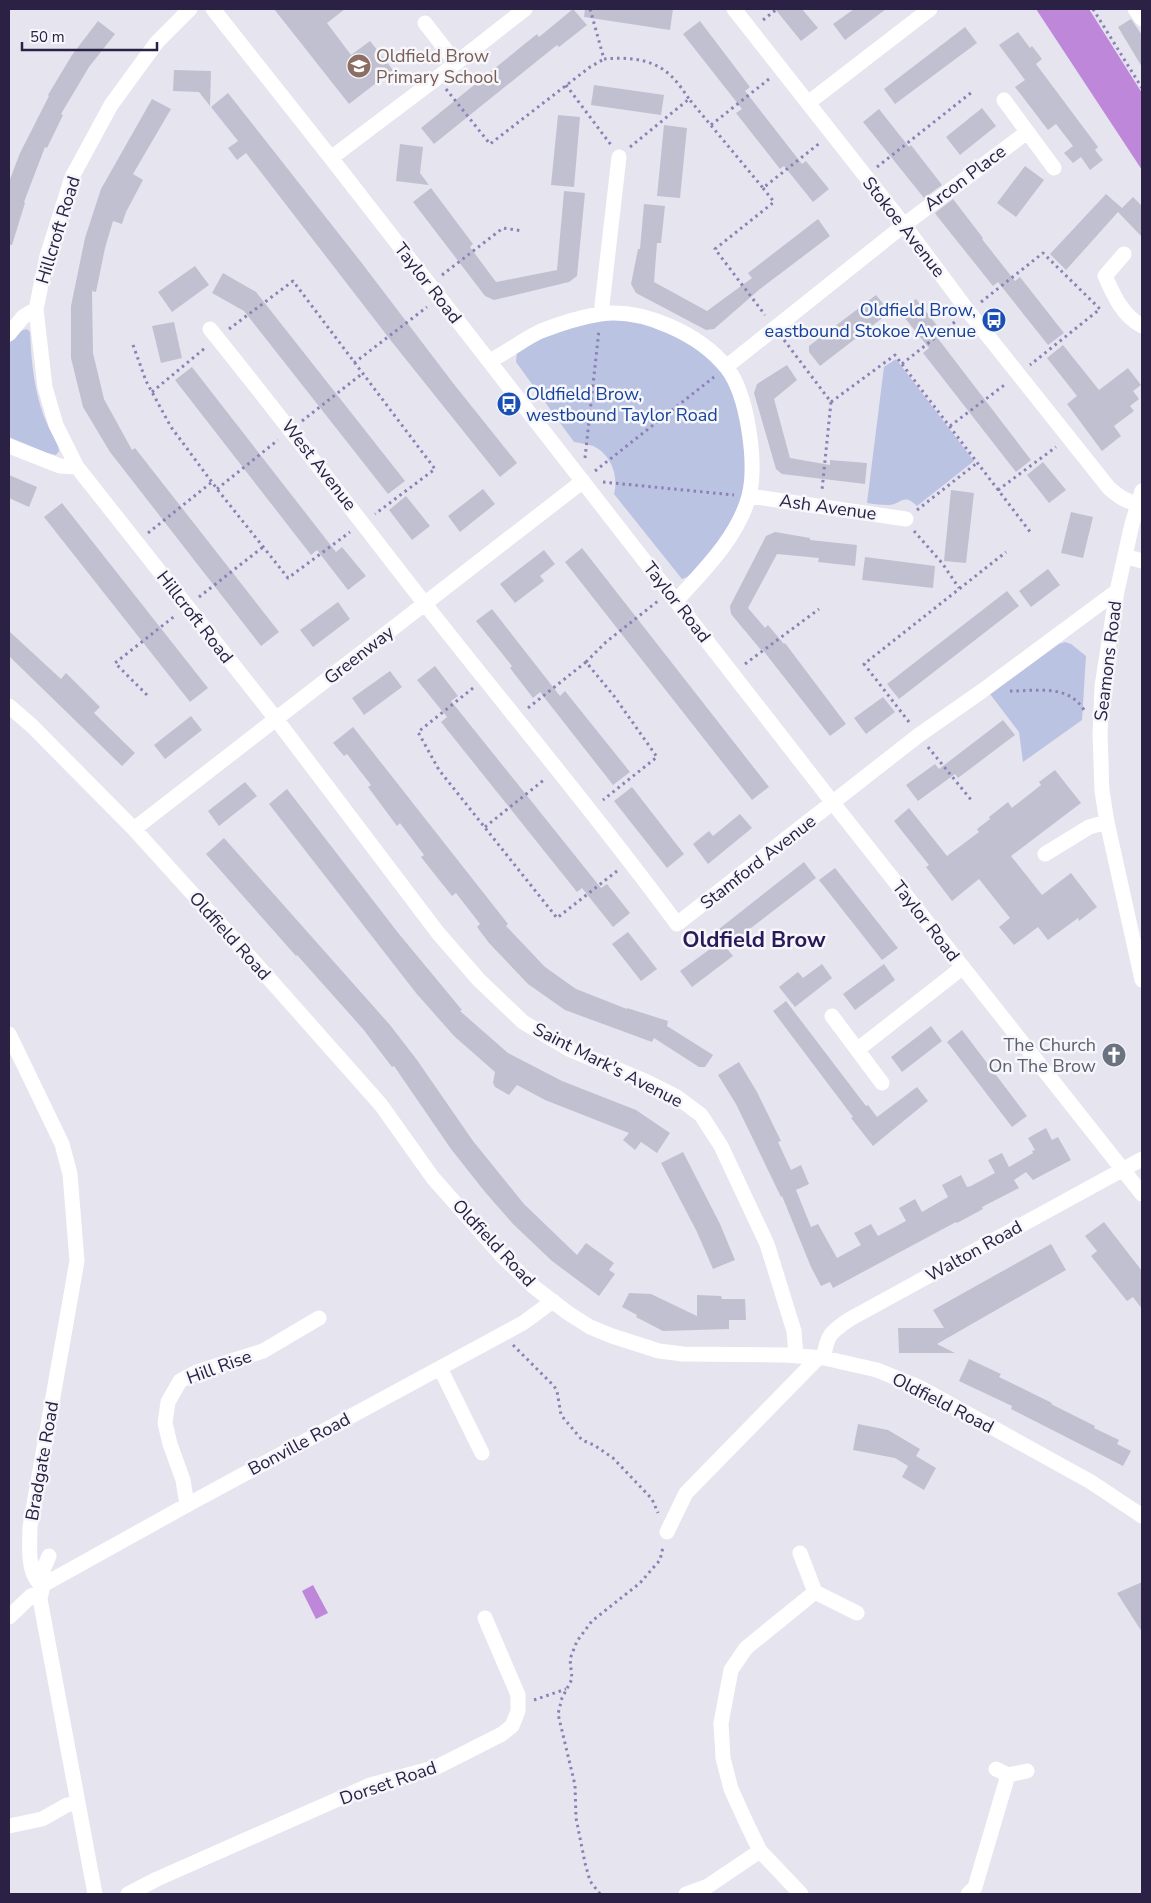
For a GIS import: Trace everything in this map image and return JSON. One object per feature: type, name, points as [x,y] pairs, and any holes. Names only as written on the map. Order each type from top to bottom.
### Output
[{"type":"street","name":"Hillcroft Road","points":[[190,9],[157,42],[111,105],[72,177],[48,256],[36,309],[45,387],[56,425],[77,467],[276,720]]},
{"type":"street","name":"Taylor Road","points":[[213,9],[583,480],[833,803],[1142,1194]]},
{"type":"street","points":[[331,158],[438,78],[525,9]]},
{"type":"street","name":"Stokoe Avenue","points":[[734,9],[904,225],[968,311],[1109,488],[1119,496],[1134,503],[1140,497]]},
{"type":"street","points":[[808,103],[930,9]]},
{"type":"street","points":[[1135,9],[1142,19]]},
{"type":"street","points":[[425,23],[456,63]]},
{"type":"street","points":[[1004,100],[1054,168]]},
{"type":"street","name":"Arcon Place","points":[[726,367],[904,225],[1027,132]]},
{"type":"street","points":[[600,314],[620,157]]},
{"type":"street","points":[[1124,254],[1101,280],[1126,314],[1142,326]]},
{"type":"street","name":"Hillcroft Road","points":[[9,334],[23,317],[36,309]]},
{"type":"street","points":[[489,361],[540,332],[600,314],[633,314],[678,329],[699,342],[726,367],[742,401],[749,432],[752,460],[749,496],[738,524],[717,554],[673,597]]},
{"type":"street","name":"West Avenue","points":[[213,333],[291,430],[425,604]]},
{"type":"street","points":[[9,446],[60,466],[77,467]]},
{"type":"street","name":"Greenway","points":[[134,829],[583,480]]},
{"type":"street","name":"Ash Avenue","points":[[749,496],[906,519]]},
{"type":"street","name":"Seamons Road","points":[[1140,497],[1117,591],[1100,703],[1102,791],[1107,822],[1137,933],[1142,980]]},
{"type":"street","points":[[1125,556],[1142,561]]},
{"type":"street","name":"Stamford Avenue","points":[[425,604],[558,769],[677,924],[919,735],[1117,591]]},
{"type":"street","name":"Oldfield Road","points":[[9,706],[32,726],[134,829],[381,1106],[433,1178],[502,1256],[534,1287],[553,1301],[590,1327],[659,1351],[682,1354],[822,1358],[877,1370],[921,1388],[1091,1482],[1142,1516]]},
{"type":"street","name":"Saint Mark's Avenue","points":[[276,720],[438,933],[479,980],[524,1022],[569,1049],[647,1082],[677,1097],[700,1115],[721,1146],[766,1244],[794,1331],[796,1356]]},
{"type":"street","points":[[1045,854],[1089,827],[1107,822]]},
{"type":"street","points":[[857,1050],[963,967]]},
{"type":"street","points":[[832,1016],[882,1083]]},
{"type":"street","name":"Bradgate Road","points":[[9,1034],[12,1050],[62,1144],[70,1174],[77,1261],[30,1527],[31,1565],[35,1578],[41,1586],[40,1599],[95,1894]]},
{"type":"street","name":"Walton Road","points":[[822,1358],[826,1343],[832,1332],[850,1319],[1142,1159]]},
{"type":"street","name":"Bonville Road","points":[[9,1617],[41,1586],[523,1323],[553,1301]]},
{"type":"street","name":"Hill Rise","points":[[187,1505],[184,1480],[170,1444],[165,1423],[168,1402],[180,1381],[197,1372],[263,1351],[319,1318]]},
{"type":"street","points":[[667,1532],[686,1493],[822,1358]]},
{"type":"street","points":[[440,1368],[482,1453]]},
{"type":"street","points":[[800,1553],[815,1592],[857,1613]]},
{"type":"street","points":[[41,1586],[49,1556]]},
{"type":"street","points":[[801,1894],[760,1851],[731,1789],[723,1758],[721,1723],[731,1670],[746,1648],[815,1592]]},
{"type":"street","name":"Dorset Road","points":[[128,1894],[157,1879],[370,1785],[437,1767],[502,1734],[512,1726],[518,1711],[518,1695],[485,1618]]},
{"type":"street","points":[[968,1894],[975,1887],[1002,1772],[1027,1772]]},
{"type":"street","points":[[9,1826],[42,1819],[67,1805],[77,1802]]},
{"type":"street","points":[[686,1894],[708,1886],[760,1851]]},
{"type":"path","points":[[590,9],[604,59]]},
{"type":"path","points":[[1093,9],[1142,88]]},
{"type":"path","points":[[438,78],[490,144],[590,67],[604,59],[626,57],[658,66],[670,75],[763,188],[831,134]]},
{"type":"path","points":[[711,125],[781,69]]},
{"type":"path","points":[[566,85],[620,157],[689,98]]},
{"type":"path","points":[[865,176],[972,92]]},
{"type":"path","points":[[430,285],[503,228],[523,231]]},
{"type":"path","points":[[902,364],[1043,253],[1100,309],[950,426]]},
{"type":"path","points":[[354,363],[439,298]]},
{"type":"path","points":[[583,480],[600,314]]},
{"type":"path","points":[[152,392],[213,333]]},
{"type":"path","points":[[831,402],[895,355],[1031,533]]},
{"type":"path","points":[[583,480],[726,367]]},
{"type":"path","points":[[998,490],[1068,437]]},
{"type":"path","points":[[960,588],[906,519],[977,463]]},
{"type":"path","points":[[583,480],[749,496]]},
{"type":"path","points":[[136,543],[212,482]]},
{"type":"path","points":[[972,801],[864,664],[1006,552]]},
{"type":"path","points":[[516,718],[586,662],[606,642],[673,597]]},
{"type":"path","points":[[732,674],[819,609]]},
{"type":"path","points":[[586,662],[614,696],[657,757],[590,810]]},
{"type":"path","points":[[115,663],[147,695]]},
{"type":"path","points":[[485,678],[418,732],[440,770],[557,918],[630,861]]},
{"type":"path","points":[[982,691],[1056,691],[1068,694],[1081,704],[1085,712]]},
{"type":"path","points":[[485,827],[558,769]]},
{"type":"path","points":[[502,1334],[554,1386],[557,1390],[561,1415],[582,1440],[594,1445],[613,1458],[652,1499],[667,1532],[660,1560],[640,1583],[592,1621],[577,1641],[570,1659],[572,1679],[562,1698],[558,1714],[575,1785],[576,1818],[590,1881],[600,1894]]},
{"type":"path","points":[[530,1701],[566,1689]]},
{"type":"shaded area","points":[[1036,9],[1089,9],[1142,93],[1142,170]]},
{"type":"shaded area","points":[[603,316],[656,323],[724,365],[747,433],[747,495],[715,552],[687,577],[682,579],[614,494],[614,473],[605,454],[593,446],[574,442],[516,362],[517,352],[541,334]]},
{"type":"shaded area","points":[[27,329],[30,332],[37,394],[45,418],[58,446],[59,451],[56,455],[9,437],[9,344],[19,332]]},
{"type":"shaded area","points":[[896,359],[974,461],[917,506],[908,500],[888,505],[867,503],[884,367]]},
{"type":"shaded area","points":[[1065,642],[1071,644],[1086,656],[1082,720],[1023,762],[1019,732],[990,694],[1059,644]]},
{"type":"shaded area","points":[[313,1585],[328,1613],[316,1619],[302,1591]]},
{"type":"building","points":[[274,9],[345,9],[327,23],[351,55],[370,41],[393,70],[349,104]]},
{"type":"building","points":[[573,9],[587,25],[559,47],[557,45],[434,144],[421,128],[537,34],[539,37]]},
{"type":"building","points":[[585,9],[673,9],[670,30],[584,17]]},
{"type":"building","points":[[775,9],[802,9],[818,28],[801,41]]},
{"type":"building","points":[[854,9],[886,9],[845,40],[833,24]]},
{"type":"building","points":[[1131,19],[1142,35],[1142,67],[1118,27]]},
{"type":"building","points":[[98,21],[115,34],[89,67],[61,114],[63,115],[47,148],[45,147],[24,202],[12,245],[9,245],[9,182],[20,153],[48,95],[72,55]]},
{"type":"building","points":[[700,21],[750,87],[745,91],[802,164],[806,161],[829,189],[813,202],[784,166],[780,169],[736,113],[742,109],[683,34]]},
{"type":"building","points":[[965,27],[977,43],[895,104],[884,89]]},
{"type":"building","points":[[1018,32],[1030,48],[1032,46],[1042,59],[1036,64],[1098,147],[1095,150],[1103,160],[1090,170],[1081,157],[1073,163],[1064,153],[1073,146],[1056,124],[1048,130],[1015,87],[1025,80],[999,45]]},
{"type":"building","points":[[174,70],[211,71],[210,106],[199,92],[173,91]]},
{"type":"building","points":[[594,85],[664,95],[661,115],[591,105]]},
{"type":"building","points":[[228,93],[517,463],[500,477],[392,342],[246,153],[237,160],[228,148],[238,141],[211,107]]},
{"type":"building","points":[[152,99],[171,109],[133,174],[143,180],[126,212],[122,224],[113,221],[96,292],[92,291],[93,353],[104,399],[132,450],[135,448],[279,632],[261,646],[110,452],[83,407],[71,358],[71,306],[85,238],[101,189]]},
{"type":"building","points":[[982,108],[996,126],[960,155],[946,137]]},
{"type":"building","points":[[879,109],[909,147],[911,145],[942,185],[924,198],[863,122]]},
{"type":"building","points":[[558,115],[580,117],[574,187],[551,185]]},
{"type":"building","points":[[664,125],[687,128],[680,198],[657,196]]},
{"type":"building","points":[[400,144],[423,147],[420,173],[429,185],[396,181]]},
{"type":"building","points":[[1025,166],[1044,180],[1016,217],[997,203]]},
{"type":"building","points":[[431,188],[473,244],[470,247],[496,282],[557,270],[564,191],[585,193],[577,276],[569,282],[494,300],[485,296],[413,202]]},
{"type":"building","points":[[1106,194],[1122,208],[1133,197],[1142,206],[1142,237],[1118,212],[1066,270],[1050,254]]},
{"type":"building","points":[[953,199],[1015,281],[1020,277],[1064,333],[1048,345],[998,282],[993,286],[935,213]]},
{"type":"building","points":[[644,204],[665,206],[661,243],[657,243],[654,282],[707,311],[752,278],[748,273],[818,219],[830,236],[760,289],[714,329],[706,330],[636,293],[631,284],[638,249],[640,249]]},
{"type":"building","points":[[195,266],[209,285],[172,312],[158,292]]},
{"type":"building","points":[[223,273],[256,292],[405,481],[388,494],[244,311],[212,293]]},
{"type":"building","points":[[876,295],[890,312],[820,366],[809,352],[809,346]]},
{"type":"building","points":[[916,299],[939,328],[933,332],[1031,460],[1016,472],[923,353],[929,348],[900,312]]},
{"type":"building","points":[[174,322],[182,358],[161,363],[152,326]]},
{"type":"building","points":[[1063,345],[1099,390],[1128,368],[1141,385],[1133,391],[1139,399],[1130,406],[1134,411],[1114,426],[1121,436],[1102,451],[1067,404],[1077,396],[1047,358]]},
{"type":"building","points":[[787,365],[797,380],[774,399],[790,458],[830,465],[830,460],[867,463],[865,484],[782,474],[776,469],[754,393],[757,384]]},
{"type":"building","points":[[192,367],[336,552],[342,547],[366,576],[348,590],[317,550],[311,555],[175,380]]},
{"type":"building","points":[[1043,462],[1066,490],[1049,503],[1027,475]]},
{"type":"building","points":[[9,475],[37,487],[29,507],[9,498]]},
{"type":"building","points":[[483,489],[495,504],[460,532],[448,516]]},
{"type":"building","points":[[951,490],[974,493],[966,563],[944,561]]},
{"type":"building","points":[[406,496],[430,526],[412,540],[389,510]]},
{"type":"building","points":[[62,503],[208,688],[190,702],[44,517]]},
{"type":"building","points":[[1071,512],[1093,517],[1083,558],[1061,553]]},
{"type":"building","points":[[775,532],[810,538],[810,540],[857,545],[855,566],[818,562],[819,558],[777,554],[748,608],[765,628],[768,625],[785,643],[846,724],[830,736],[762,649],[731,614],[730,606],[766,536]]},
{"type":"building","points":[[582,548],[769,787],[752,800],[565,562]]},
{"type":"building","points":[[544,550],[555,564],[540,576],[544,581],[515,603],[500,584]]},
{"type":"building","points":[[865,557],[935,566],[933,588],[862,580]]},
{"type":"building","points":[[1048,569],[1060,585],[1031,607],[1019,591]]},
{"type":"building","points":[[1007,591],[1019,606],[899,699],[887,684]]},
{"type":"building","points":[[338,602],[350,619],[313,647],[300,630]]},
{"type":"building","points":[[492,609],[560,696],[565,691],[630,772],[613,785],[540,692],[533,698],[510,668],[512,666],[476,621]]},
{"type":"building","points":[[9,631],[61,679],[66,673],[100,707],[94,713],[135,753],[122,766],[9,656]]},
{"type":"building","points":[[435,666],[458,696],[451,701],[601,888],[607,884],[630,913],[613,927],[582,888],[577,892],[441,722],[447,717],[417,680]]},
{"type":"building","points":[[390,671],[402,687],[364,715],[352,698]]},
{"type":"building","points":[[883,697],[895,712],[866,734],[854,718]]},
{"type":"building","points":[[191,716],[202,730],[165,759],[154,745]]},
{"type":"building","points":[[1003,720],[1015,735],[958,778],[955,774],[918,801],[906,785],[935,764],[939,769]]},
{"type":"building","points":[[353,727],[508,924],[506,926],[545,967],[576,989],[627,1009],[668,1021],[667,1026],[713,1055],[705,1067],[699,1067],[654,1038],[652,1042],[565,1010],[528,984],[489,943],[477,927],[480,924],[456,893],[452,896],[421,857],[424,855],[400,823],[397,826],[368,787],[371,785],[347,754],[344,756],[333,743]]},
{"type":"building","points":[[1055,770],[1081,803],[1011,856],[1042,895],[1071,873],[1097,907],[1079,921],[1078,918],[1048,940],[1038,927],[1014,945],[999,927],[1010,918],[979,879],[952,901],[926,867],[929,865],[894,821],[909,808],[947,856],[979,832],[977,829],[990,819],[989,817],[1008,802],[1012,808],[1041,785],[1039,782]]},
{"type":"building","points":[[245,782],[257,796],[219,826],[208,811]]},
{"type":"building","points":[[632,787],[684,854],[667,868],[614,801]]},
{"type":"building","points":[[287,789],[399,934],[462,1010],[460,1011],[508,1053],[562,1081],[636,1110],[670,1133],[657,1153],[641,1142],[635,1150],[623,1140],[629,1133],[545,1100],[517,1085],[509,1095],[495,1087],[493,1083],[495,1072],[454,1036],[416,993],[269,804]]},
{"type":"building","points":[[740,814],[752,828],[708,864],[693,844],[709,831],[713,836]]},
{"type":"building","points":[[224,838],[390,1025],[417,1060],[473,1141],[524,1204],[577,1255],[586,1243],[614,1263],[609,1270],[615,1274],[599,1296],[552,1261],[513,1224],[451,1149],[394,1066],[392,1067],[363,1029],[206,854]]},
{"type":"building","points":[[804,862],[816,878],[730,944],[719,929]]},
{"type":"building","points":[[835,868],[898,948],[882,960],[819,880]]},
{"type":"building","points":[[628,932],[657,969],[641,981],[612,944]]},
{"type":"building","points":[[721,941],[733,956],[692,987],[680,971]]},
{"type":"building","points":[[822,964],[832,978],[795,1007],[779,987],[798,972],[803,978]]},
{"type":"building","points":[[884,964],[895,980],[855,1010],[843,994]]},
{"type":"building","points":[[786,1001],[866,1106],[868,1105],[877,1117],[917,1087],[928,1101],[873,1146],[773,1011]]},
{"type":"building","points":[[931,1026],[942,1041],[902,1072],[891,1057]]},
{"type":"building","points":[[962,1030],[1027,1116],[1012,1127],[947,1042]]},
{"type":"building","points":[[739,1062],[757,1092],[781,1141],[778,1142],[791,1170],[801,1165],[809,1184],[796,1190],[811,1227],[818,1224],[837,1258],[861,1245],[854,1233],[871,1224],[878,1236],[906,1221],[899,1208],[915,1199],[922,1212],[948,1197],[942,1185],[961,1175],[967,1187],[995,1173],[988,1160],[1002,1153],[1009,1167],[1033,1153],[1032,1151],[1035,1150],[1028,1138],[1046,1128],[1052,1140],[1058,1137],[1071,1160],[1033,1180],[1026,1172],[1014,1180],[1019,1188],[982,1207],[983,1209],[833,1288],[830,1282],[821,1286],[811,1267],[782,1196],[736,1104],[718,1075]]},
{"type":"building","points":[[683,1152],[720,1224],[735,1260],[713,1269],[697,1232],[661,1163]]},
{"type":"building","points":[[1104,1222],[1142,1271],[1142,1309],[1133,1297],[1127,1301],[1091,1256],[1097,1251],[1085,1236]]},
{"type":"building","points":[[1051,1244],[1066,1270],[937,1344],[955,1353],[899,1353],[898,1328],[944,1328],[933,1310]]},
{"type":"building","points":[[629,1293],[651,1294],[697,1316],[697,1295],[721,1296],[722,1299],[745,1299],[746,1320],[729,1320],[729,1329],[663,1331],[636,1317],[637,1315],[622,1307]]},
{"type":"building","points":[[969,1359],[1001,1374],[999,1377],[1052,1403],[1095,1426],[1094,1428],[1119,1440],[1117,1444],[1131,1451],[1123,1466],[1011,1409],[1012,1406],[959,1381]]},
{"type":"building","points":[[858,1424],[888,1430],[920,1449],[916,1456],[936,1468],[924,1490],[902,1477],[908,1466],[895,1458],[853,1450]]},
{"type":"building","points":[[1142,1582],[1142,1632],[1117,1593]]},
{"type":"place","name":"Oldfield Brow Primary School","points":[[359,66]]},
{"type":"place","name":"Oldfield Brow, eastbound Stokoe Avenue","points":[[994,320]]},
{"type":"place","name":"Oldfield Brow, westbound Taylor Road","points":[[509,404]]},
{"type":"place","name":"The Church On The Brow","points":[[1114,1055]]},
{"type":"district","name":"Oldfield Brow","points":[[754,939]]}]
